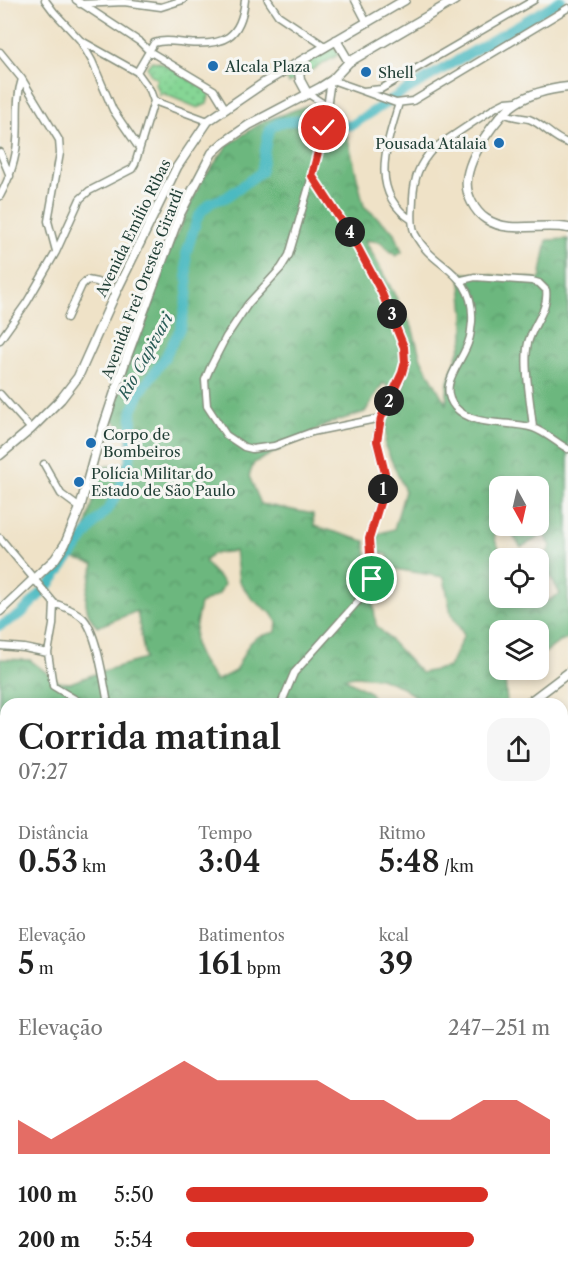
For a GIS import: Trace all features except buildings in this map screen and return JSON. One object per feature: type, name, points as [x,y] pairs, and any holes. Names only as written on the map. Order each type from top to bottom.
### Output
[{"type":"street","points":[[45,0],[80,40],[92,61],[113,110],[139,148]]},
{"type":"street","points":[[78,2],[124,2],[161,7],[183,0]]},
{"type":"street","points":[[137,72],[154,43],[159,41],[207,44],[220,42],[232,35],[240,25],[245,0]]},
{"type":"street","points":[[268,0],[278,15],[326,47]]},
{"type":"street","points":[[355,0],[367,23]]},
{"type":"street","name":"Avenida Emílio Ribas","points":[[0,455],[31,429],[61,399],[78,377],[116,292],[177,167],[208,121],[298,63],[405,0]]},
{"type":"street","name":"Avenida Frei Orestes Girardi","points":[[0,610],[36,581],[65,544],[80,508],[97,446],[126,358],[180,216],[212,153],[232,135],[331,80],[350,62],[455,0]]},
{"type":"street","points":[[363,91],[390,86],[534,0]]},
{"type":"street","points":[[78,2],[140,42],[149,51],[214,90],[225,108]]},
{"type":"street","points":[[381,418],[312,432],[274,446],[252,449],[244,447],[226,435],[207,406],[206,380],[226,337],[248,304],[282,268],[289,255],[324,128],[331,80],[398,103],[413,101],[568,8]]},
{"type":"street","points":[[0,340],[27,302],[56,252],[80,199],[89,191],[132,169],[154,100],[137,72],[80,40]]},
{"type":"street","points":[[336,40],[350,62]]},
{"type":"street","points":[[0,52],[21,79],[54,131],[60,147],[48,221],[56,252]]},
{"type":"street","points":[[298,63],[300,80],[307,93],[327,106]]},
{"type":"street","points":[[0,196],[10,177],[17,145],[17,99],[21,79]]},
{"type":"street","points":[[568,87],[545,91],[496,106],[433,149],[417,172],[412,220],[416,235],[423,245],[462,280],[468,293],[472,321],[470,340],[449,382],[451,399],[462,413],[477,419],[533,428],[568,449]]},
{"type":"street","points":[[154,100],[208,121]]},
{"type":"street","points":[[518,101],[504,113],[489,132],[470,168],[467,188],[473,206],[489,221],[513,227],[559,226],[568,228]]},
{"type":"street","points":[[398,103],[390,132],[384,176],[386,191],[393,205],[400,213],[412,220]]},
{"type":"street","points":[[504,113],[512,117],[531,120],[568,143]]},
{"type":"street","points":[[0,152],[10,177]]},
{"type":"street","points":[[284,698],[294,673],[367,591],[372,579],[369,539],[382,496],[385,473],[377,441],[381,418],[405,362],[404,347],[372,273],[352,237],[312,176]]},
{"type":"street","points":[[462,280],[475,277],[532,281],[539,283],[546,290],[545,305],[528,344],[533,428]]},
{"type":"street","points":[[68,318],[82,285],[87,280],[97,282],[116,292]]},
{"type":"street","points":[[0,394],[31,429]]},
{"type":"street","points":[[44,464],[61,494],[80,508]]},
{"type":"street","points":[[0,538],[52,601],[84,619],[96,650],[107,698]]},
{"type":"street","points":[[52,601],[53,625],[48,653],[53,686],[73,698]]},
{"type":"street","points":[[0,646],[48,653]]},
{"type":"street","points":[[535,698],[568,673]]},
{"type":"green space","points":[[333,46],[338,55],[289,83],[284,75]]},
{"type":"green space","points":[[152,61],[162,63],[210,92],[207,104],[198,108],[162,93],[159,96],[159,90],[155,84],[157,79],[151,75],[147,67]]},
{"type":"green space","points":[[309,105],[313,127],[347,135],[364,206],[395,233],[402,252],[396,256],[380,242],[365,240],[412,327],[421,359],[446,404],[448,382],[464,337],[460,273],[540,279],[547,240],[568,239],[568,639],[549,650],[549,620],[489,620],[489,680],[505,680],[507,698],[417,698],[400,686],[380,678],[355,676],[344,678],[371,693],[372,698],[0,698],[0,659],[30,660],[59,682],[70,683],[145,659],[137,611],[97,627],[91,619],[86,604],[94,564],[72,558],[88,521],[102,467],[124,464],[127,456],[127,435],[112,418],[148,297],[201,182],[228,145],[264,121]],"holes":[[[383,383],[397,392],[387,420],[385,446],[405,491],[394,529],[377,534],[378,552],[388,555],[389,568],[444,577],[451,614],[464,635],[449,667],[421,673],[376,625],[365,541],[314,526],[313,514],[261,504],[249,476],[254,463],[330,423],[365,412]],[[489,476],[549,476],[549,536],[545,536],[551,546],[549,574],[560,594],[549,600],[549,608],[489,608],[489,548],[499,548],[495,536],[489,536]],[[235,551],[239,581],[252,599],[271,613],[277,622],[276,632],[257,637],[249,644],[235,671],[216,681],[195,646],[195,629],[200,604],[219,594],[224,584],[205,561],[212,554]]]},
{"type":"green space","points":[[513,536],[542,536],[521,547]]},
{"type":"waterway","name":"Rio Capivari","points":[[0,626],[21,614],[50,584],[109,508],[118,492],[131,453],[132,411],[141,391],[164,359],[181,327],[188,291],[186,254],[197,219],[212,202],[225,198],[261,172],[270,129],[278,123],[313,118],[342,126],[352,125],[400,94],[561,0]]},
{"type":"place","name":"Alcala Plaza","points":[[213,66]]},
{"type":"place","name":"Shell","points":[[366,72]]},
{"type":"place","name":"Pousada Atalaia","points":[[499,143]]},
{"type":"place","name":"Corpo de Bombeiros","points":[[91,443]]},
{"type":"place","name":"Polícia Militar do Estado de São Paulo","points":[[79,482]]},
{"type":"route","points":[[324,128],[312,176],[352,237],[381,291],[404,347],[405,362],[402,373],[381,418],[377,441],[385,473],[382,496],[369,539],[372,579]]}]
